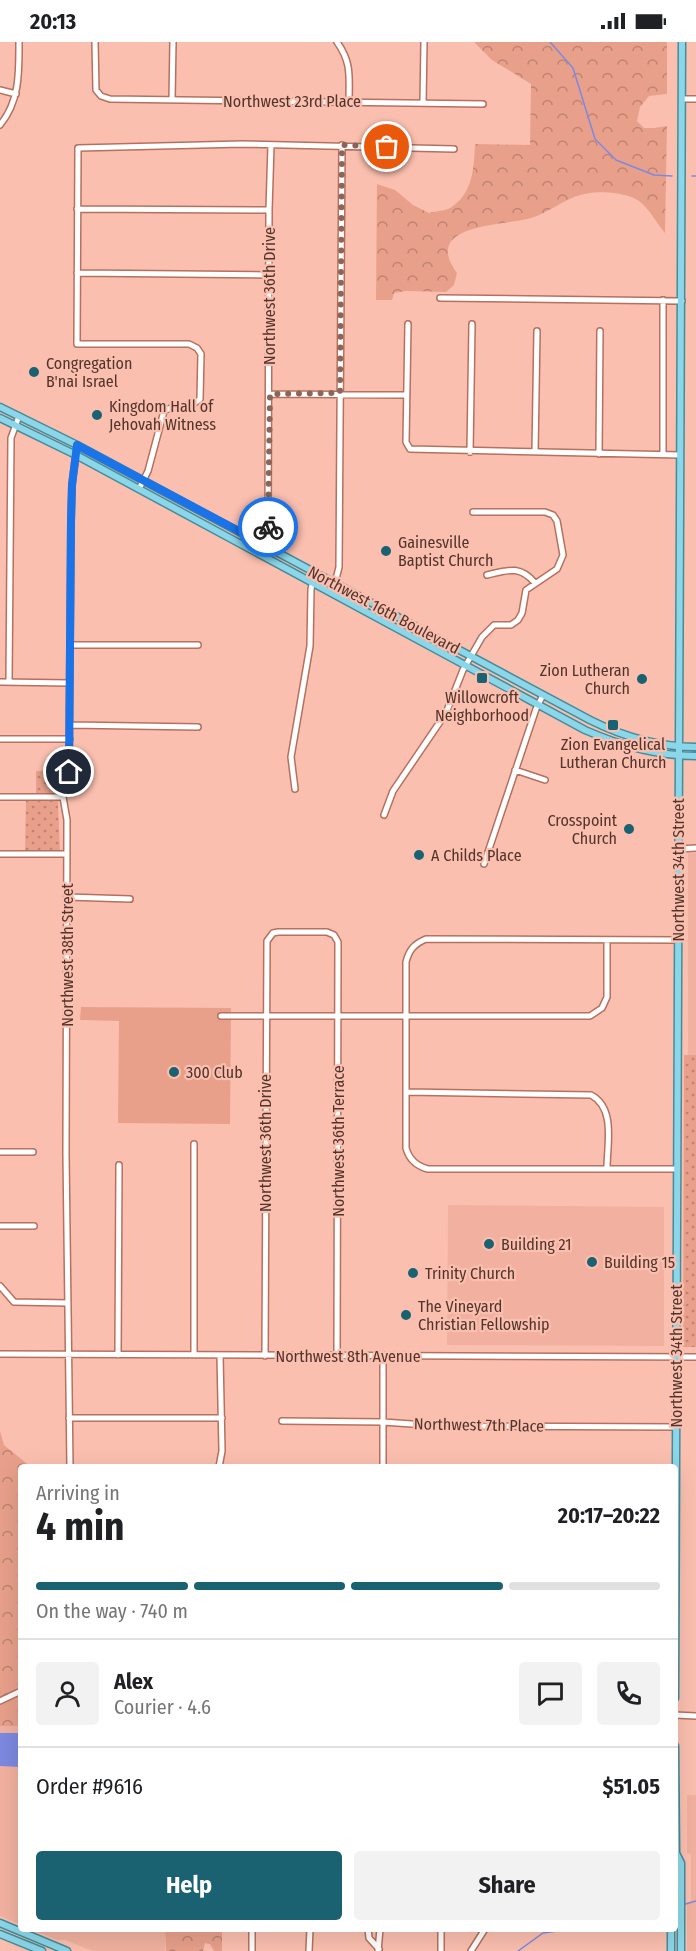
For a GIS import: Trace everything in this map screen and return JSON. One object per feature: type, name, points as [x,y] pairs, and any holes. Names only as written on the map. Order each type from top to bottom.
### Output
[{"type":"main road","name":"Northwest 34th Street","points":[[675,1464],[682,42]]},
{"type":"main road","name":"Northwest 16th Boulevard","points":[[0,407],[77,445],[619,734],[651,743],[696,747]]},
{"type":"main road","name":"Northwest 16th Boulevard","points":[[0,418],[76,455],[585,730],[614,742],[649,752],[696,756]]},
{"type":"main road","points":[[678,1858],[681,1863],[681,1951]]},
{"type":"main road","points":[[0,1923],[18,1931]]},
{"type":"main road","points":[[21,1932],[62,1950]]},
{"type":"main road","points":[[671,1932],[671,1951]]},
{"type":"main road","points":[[0,1934],[37,1950]]},
{"type":"street","points":[[0,125],[10,113],[16,94],[19,42]]},
{"type":"street","name":"Northwest 23rd Place","points":[[95,42],[95,85],[101,96],[110,99],[483,104]]},
{"type":"street","points":[[172,42],[172,100]]},
{"type":"street","points":[[337,42],[346,54],[349,65],[349,102]]},
{"type":"street","points":[[423,102],[424,42]]},
{"type":"street","points":[[0,90],[16,94]]},
{"type":"street","points":[[682,99],[696,99]]},
{"type":"street","name":"Northwest 36th Drive","points":[[258,553],[268,536],[271,145]]},
{"type":"street","points":[[335,583],[339,567],[342,145]]},
{"type":"street","points":[[139,489],[148,471],[164,411],[177,406],[192,405],[200,399],[201,354],[197,348],[189,344],[77,344],[78,148],[342,145],[454,148]]},
{"type":"street","points":[[77,209],[269,210]]},
{"type":"street","points":[[77,273],[269,275]]},
{"type":"street","points":[[440,298],[682,301]]},
{"type":"street","points":[[663,300],[663,454]]},
{"type":"street","points":[[408,324],[406,442],[410,449],[680,455]]},
{"type":"street","points":[[470,452],[472,324]]},
{"type":"street","points":[[599,454],[600,330]]},
{"type":"street","points":[[535,452],[537,331]]},
{"type":"street","points":[[270,394],[407,395]]},
{"type":"street","points":[[9,682],[10,438],[19,416]]},
{"type":"street","name":"Northwest 38th Street","points":[[70,1464],[66,1154],[67,820],[63,797],[69,772],[71,522],[77,445]]},
{"type":"street","points":[[384,815],[393,791],[446,713],[466,664],[487,630],[494,625],[511,625],[518,620],[522,613],[526,590],[557,569],[562,555],[558,521],[553,515],[545,512],[472,512]]},
{"type":"street","points":[[487,575],[508,570],[519,571],[527,574],[535,583]]},
{"type":"street","points":[[295,789],[291,757],[310,646],[312,582],[315,573]]},
{"type":"street","points":[[70,645],[198,645]]},
{"type":"street","points":[[0,682],[70,683]]},
{"type":"street","points":[[484,864],[543,695]]},
{"type":"street","points":[[70,725],[198,726]]},
{"type":"street","points":[[0,739],[70,739]]},
{"type":"street","points":[[515,770],[545,780]]},
{"type":"street","points":[[0,797],[63,797]]},
{"type":"street","points":[[678,849],[696,848]]},
{"type":"street","points":[[0,854],[67,854]]},
{"type":"street","points":[[67,897],[130,899]]},
{"type":"street","name":"Northwest 36th Terrace","points":[[273,933],[327,932],[334,935],[338,942],[337,1356]]},
{"type":"street","name":"Northwest 36th Drive","points":[[265,1356],[267,941],[273,933]]},
{"type":"street","points":[[676,1169],[428,1169],[417,1165],[406,1148],[406,962],[414,945],[426,939],[677,940]]},
{"type":"street","points":[[220,1016],[585,1017],[600,1011],[607,997],[607,940]]},
{"type":"street","points":[[406,1092],[586,1094],[597,1098],[607,1113],[607,1168]]},
{"type":"street","points":[[194,1144],[194,1355]]},
{"type":"street","points":[[0,1152],[33,1152]]},
{"type":"street","points":[[118,1355],[119,1165]]},
{"type":"street","points":[[0,1226],[34,1226]]},
{"type":"street","points":[[1,1287],[14,1302],[68,1303]]},
{"type":"street","name":"Northwest 8th Avenue","points":[[0,1354],[696,1357]]},
{"type":"street","points":[[220,1355],[222,1451],[220,1464]]},
{"type":"street","points":[[382,1357],[382,1464]]},
{"type":"street","points":[[69,1418],[222,1418]]},
{"type":"street","name":"Northwest 7th Place","points":[[282,1421],[382,1422],[440,1426],[676,1427]]},
{"type":"street","points":[[0,1701],[18,1692]]},
{"type":"street","points":[[678,1715],[696,1716]]},
{"type":"street","points":[[252,1932],[252,1951]]},
{"type":"street","points":[[309,1951],[310,1932]]},
{"type":"street","points":[[368,1932],[369,1938],[378,1950]]},
{"type":"street","points":[[378,1950],[380,1932]]},
{"type":"street","points":[[441,1932],[441,1951]]},
{"type":"street","points":[[471,1951],[483,1932]]},
{"type":"shaded area","points":[[688,853],[696,853],[696,1055],[688,1055]]},
{"type":"shaded area","points":[[448,1205],[664,1207],[664,1346],[447,1345]]},
{"type":"shaded area","points":[[0,1726],[18,1726],[18,1924],[0,1916]]},
{"type":"shaded area","points":[[687,1795],[696,1795],[696,1951],[687,1951],[687,1903],[691,1901],[691,1854],[687,1853]]},
{"type":"shaded area","points":[[38,1932],[165,1932],[165,1951],[93,1951],[65,1940],[57,1940]]},
{"type":"green space","points":[[474,42],[667,42],[667,94],[649,96],[640,107],[637,121],[644,128],[667,126],[665,233],[646,208],[632,197],[606,192],[579,195],[531,218],[486,226],[457,236],[449,244],[448,257],[457,273],[454,285],[446,292],[406,291],[394,293],[392,300],[376,300],[377,184],[395,190],[413,205],[429,213],[445,210],[451,208],[465,194],[473,170],[475,144],[530,145],[531,84],[492,60]]},
{"type":"green space","points":[[36,771],[63,771],[58,802],[60,852],[25,852],[26,800],[36,794]]},
{"type":"green space","name":"300 Club","points":[[81,1007],[231,1008],[230,1124],[118,1123],[119,1021],[80,1020]]},
{"type":"green space","points":[[684,1055],[696,1055],[696,1347],[683,1347]]},
{"type":"green space","points":[[0,1431],[4,1445],[27,1464],[18,1464],[18,1726],[0,1726]]},
{"type":"green space","points":[[165,1932],[222,1932],[222,1951],[214,1951],[210,1944],[205,1943],[203,1951],[166,1951]]},
{"type":"water","points":[[0,1733],[18,1733],[18,1767],[0,1766]]},
{"type":"waterway","points":[[550,42],[573,68],[595,139],[616,160],[654,175],[672,176]]},
{"type":"waterway","points":[[682,1905],[696,1901]]},
{"type":"waterway","points":[[518,1951],[543,1933],[550,1932]]},
{"type":"way so far","points":[[268,527],[270,394],[340,393],[342,145],[387,147]]},
{"type":"place","name":"Congregation B'nai Israel","points":[[34,372]]},
{"type":"place","name":"Kingdom Hall of Jehovah Witness","points":[[97,415]]},
{"type":"place","name":"Gainesville Baptist Church","points":[[386,551]]},
{"type":"place","name":"Willowcroft Neighborhood","points":[[482,678]]},
{"type":"place","name":"Zion Lutheran Church","points":[[642,679]]},
{"type":"place","name":"Zion Evangelical Lutheran Church","points":[[613,725]]},
{"type":"place","name":"Crosspoint Church","points":[[629,829]]},
{"type":"place","name":"A Childs Place","points":[[419,855]]},
{"type":"place","name":"300 Club","points":[[174,1072]]},
{"type":"place","name":"Building 21","points":[[489,1244]]},
{"type":"place","name":"Building 15","points":[[592,1262]]},
{"type":"place","name":"Trinity Church","points":[[413,1273]]},
{"type":"place","name":"The Vineyard Christian Fellowship","points":[[406,1315]]},
{"type":"route","points":[[69,772],[71,522],[72,485],[77,445],[263,544],[268,536],[268,527]]}]
